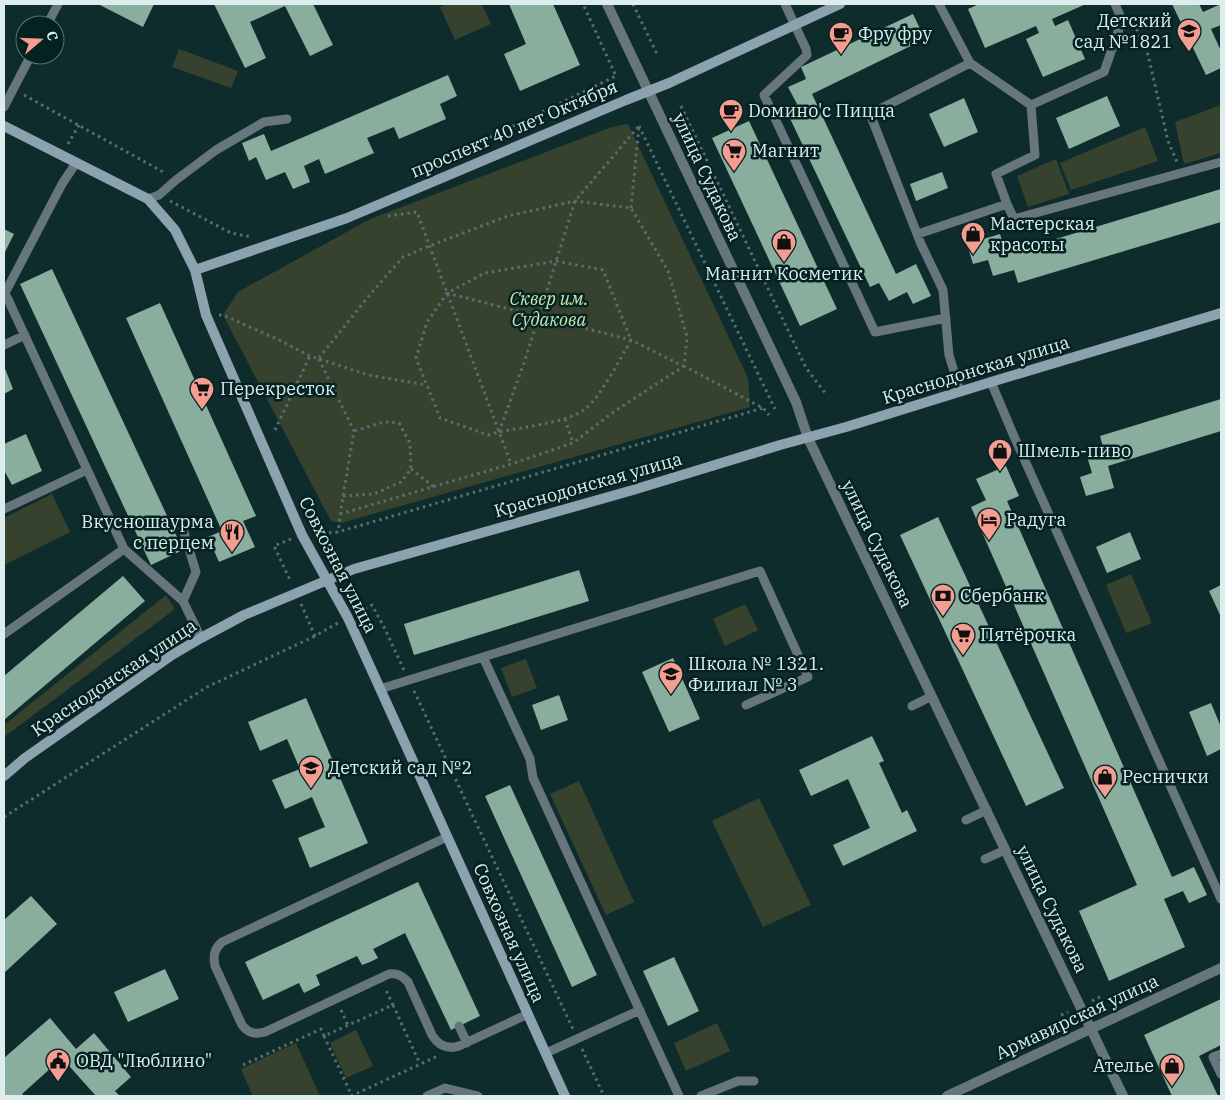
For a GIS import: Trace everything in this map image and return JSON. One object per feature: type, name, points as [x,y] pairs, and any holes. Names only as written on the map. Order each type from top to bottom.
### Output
[{"type":"street","name":"улица Судакова","points":[[607,4],[796,402],[808,438],[1123,1096]]},
{"type":"street","name":"проспект 40 лет Октября","points":[[195,270],[347,218],[669,83],[840,4]]},
{"type":"street","name":"Совхозная улица","points":[[4,126],[148,199],[175,230],[195,270],[206,315],[302,535],[348,618],[565,1096]]},
{"type":"street","name":"Краснодонская улица","points":[[4,776],[33,752],[172,655],[244,615],[354,569],[633,490],[1221,313]]},
{"type":"street","name":"Армавирская улица","points":[[948,1096],[1221,968]]},
{"type":"lane","points":[[785,4],[807,55],[764,95],[875,332],[946,318]]},
{"type":"lane","points":[[939,4],[970,63],[1031,105]]},
{"type":"lane","points":[[1031,105],[1104,72],[1122,20],[1115,4]]},
{"type":"lane","points":[[960,391],[949,355],[944,290],[921,244],[870,114],[970,63]]},
{"type":"lane","points":[[4,107],[26,65]]},
{"type":"lane","points":[[1031,105],[1035,155],[996,174],[1014,219],[1221,162]]},
{"type":"lane","points":[[148,199],[159,194],[216,150],[264,122],[287,119]]},
{"type":"lane","points":[[76,163],[62,184],[4,292],[124,549],[183,601],[201,638]]},
{"type":"lane","points":[[918,234],[1007,204]]},
{"type":"lane","points":[[4,345],[25,335]]},
{"type":"lane","points":[[991,382],[1221,899]]},
{"type":"lane","points":[[4,509],[87,470]]},
{"type":"lane","points":[[183,529],[196,572],[183,601]]},
{"type":"lane","points":[[4,634],[124,549]]},
{"type":"lane","points":[[380,689],[760,571],[808,677],[746,705]]},
{"type":"lane","points":[[483,657],[530,759],[533,778],[679,1096]]},
{"type":"lane","points":[[912,706],[932,696]]},
{"type":"lane","points":[[966,820],[986,810]]},
{"type":"lane","points":[[447,837],[222,942],[216,948],[213,959],[214,966],[242,1025],[254,1034],[265,1032],[388,974],[403,977],[408,982],[436,1040],[444,1047],[449,1048],[463,1044],[528,1014]]},
{"type":"lane","points":[[985,859],[1006,850]]},
{"type":"lane","points":[[546,1053],[640,1010]]},
{"type":"lane","points":[[460,1026],[463,1044]]},
{"type":"lane","points":[[1221,1054],[1214,1057],[1221,1074]]},
{"type":"lane","points":[[701,1096],[738,1080],[754,1081]]},
{"type":"lane","points":[[427,1096],[445,1088],[478,1096]]},
{"type":"path","points":[[424,169],[616,76],[583,4]]},
{"type":"path","points":[[633,4],[657,54]]},
{"type":"path","points":[[1133,21],[1148,55],[1168,141],[1182,173]]},
{"type":"path","points":[[14,89],[176,180]]},
{"type":"path","points":[[681,106],[806,368],[826,394]]},
{"type":"path","points":[[499,432],[525,360],[575,201],[639,126]]},
{"type":"path","points":[[639,126],[631,208],[668,271],[687,337],[684,366]]},
{"type":"path","points":[[639,126],[775,408]]},
{"type":"path","points":[[159,194],[231,232],[257,238]]},
{"type":"path","points":[[319,358],[403,257],[508,216],[575,201],[631,208]]},
{"type":"path","points":[[417,212],[511,464]]},
{"type":"path","points":[[556,261],[603,270],[631,340],[599,394],[584,410],[565,419],[488,435],[440,418],[416,358],[428,322],[447,293],[485,274],[556,261]]},
{"type":"path","points":[[447,293],[631,340],[763,408],[769,415]]},
{"type":"path","points":[[223,315],[310,356],[368,375],[428,385]]},
{"type":"path","points":[[275,430],[310,356]]},
{"type":"path","points":[[319,358],[354,431],[338,532],[763,408]]},
{"type":"path","points":[[340,514],[511,464],[573,443],[612,413],[684,366]]},
{"type":"path","points":[[565,419],[573,443]]},
{"type":"path","points":[[343,496],[374,494],[400,482],[411,469],[410,443],[399,423],[384,422],[354,431]]},
{"type":"path","points":[[411,469],[434,487]]},
{"type":"path","points":[[296,593],[315,636]]},
{"type":"path","points":[[4,817],[207,687],[315,636],[372,605],[604,1096]]},
{"type":"path","points":[[380,978],[420,1064]]},
{"type":"path","points":[[324,1036],[393,1004]]},
{"type":"path","points":[[243,1065],[321,1029],[352,1096],[463,1044]]},
{"type":"green space","points":[[447,4],[482,4],[491,24],[455,40],[440,7]]},
{"type":"green space","points":[[179,49],[238,71],[231,88],[172,67]]},
{"type":"green space","points":[[1221,105],[1221,153],[1184,164],[1175,122]]},
{"type":"green space","name":"Сквер им. Судакова","points":[[628,124],[748,378],[750,407],[341,523],[331,521],[223,315],[238,292],[370,219],[612,127]]},
{"type":"green space","points":[[1145,127],[1158,161],[1071,190],[1060,163]]},
{"type":"green space","points":[[1056,159],[1069,194],[1028,207],[1017,176]]},
{"type":"green space","points":[[52,494],[70,532],[4,565],[4,518]]},
{"type":"green space","points":[[1131,574],[1152,623],[1126,633],[1106,585]]},
{"type":"green space","points":[[166,595],[175,609],[4,737],[4,725]]},
{"type":"green space","points":[[745,604],[758,630],[725,646],[713,619]]},
{"type":"green space","points":[[526,659],[537,688],[512,697],[501,668]]},
{"type":"green space","points":[[579,781],[634,902],[606,915],[550,794]]},
{"type":"green space","points":[[759,798],[811,905],[763,927],[712,821]]},
{"type":"green space","points":[[717,1023],[730,1051],[686,1071],[674,1043]]},
{"type":"green space","points":[[356,1030],[373,1066],[346,1078],[330,1043]]},
{"type":"green space","points":[[296,1043],[320,1096],[253,1096],[241,1069]]},
{"type":"building","points":[[98,4],[154,4],[143,27]]},
{"type":"building","points":[[214,4],[313,4],[333,45],[310,56],[285,6],[250,22],[266,58],[245,68]]},
{"type":"building","points":[[509,4],[553,4],[580,65],[520,91],[504,54],[526,44]]},
{"type":"building","points":[[979,4],[1086,4],[1052,19],[1055,26],[1068,20],[1085,59],[1043,77],[1026,39],[1039,33],[1036,26],[985,48],[968,9]]},
{"type":"building","points":[[1172,4],[1199,4],[1203,12],[1221,4],[1221,25],[1211,29],[1221,51],[1221,68],[1206,75]]},
{"type":"building","points":[[913,14],[925,39],[812,94],[896,274],[916,264],[931,296],[913,304],[907,292],[889,301],[879,283],[870,287],[786,110],[797,104],[788,87],[806,79],[801,67]]},
{"type":"building","points":[[448,75],[457,96],[440,104],[446,119],[399,139],[394,127],[367,138],[374,153],[325,174],[319,159],[304,166],[310,182],[293,189],[285,172],[266,180],[256,157],[249,161],[242,143],[264,134],[271,151]]},
{"type":"building","points":[[1107,96],[1120,126],[1069,149],[1056,118]]},
{"type":"building","points":[[964,98],[978,132],[944,147],[929,114]]},
{"type":"building","points":[[749,121],[837,309],[800,326],[712,138]]},
{"type":"building","points":[[942,172],[948,188],[916,201],[910,184]]},
{"type":"building","points":[[1221,189],[1221,222],[1018,283],[1014,270],[993,276],[988,260],[973,264],[967,244],[1000,234],[1006,254]]},
{"type":"building","points":[[4,229],[14,234],[4,254]]},
{"type":"building","points":[[52,269],[183,550],[151,565],[20,284]]},
{"type":"building","points":[[160,303],[256,516],[243,521],[255,547],[219,562],[208,537],[222,531],[126,318]]},
{"type":"building","points":[[4,366],[13,389],[4,394]]},
{"type":"building","points":[[1221,399],[1221,431],[1108,466],[1114,488],[1086,496],[1080,477],[1092,473],[1086,453],[1103,447],[1100,436]]},
{"type":"building","points":[[26,434],[42,471],[12,485],[4,472],[4,444]]},
{"type":"building","points":[[1006,466],[1019,496],[1007,501],[1172,877],[1194,867],[1207,895],[1189,903],[1183,891],[1164,899],[1185,947],[1109,981],[1079,911],[1137,885],[971,507],[986,500],[976,479]]},
{"type":"building","points":[[938,517],[1064,788],[1026,806],[900,535]]},
{"type":"building","points":[[1130,532],[1141,559],[1107,573],[1096,547]]},
{"type":"building","points":[[579,570],[589,601],[414,655],[404,624]]},
{"type":"building","points":[[123,576],[145,601],[4,720],[4,676]]},
{"type":"building","points":[[1221,585],[1221,617],[1209,591]]},
{"type":"building","name":"Школа № 1321. Филиал № 3","points":[[673,658],[700,719],[669,732],[642,672]]},
{"type":"building","points":[[559,695],[568,720],[541,730],[532,705]]},
{"type":"building","name":"Детский сад №2","points":[[306,698],[368,843],[310,868],[298,838],[325,827],[312,797],[285,809],[272,780],[300,769],[287,739],[260,751],[248,722]]},
{"type":"building","points":[[1211,703],[1221,727],[1221,749],[1207,756],[1189,712]]},
{"type":"building","points":[[872,736],[884,761],[879,763],[902,813],[907,810],[917,831],[843,866],[833,845],[870,828],[848,779],[811,796],[799,770]]},
{"type":"building","points":[[510,785],[597,975],[572,987],[485,796]]},
{"type":"building","points":[[418,882],[480,1016],[451,1030],[405,933],[373,949],[378,958],[370,962],[362,965],[357,956],[316,975],[320,985],[304,993],[299,983],[263,1000],[245,962]]},
{"type":"building","points":[[31,896],[57,924],[4,973],[4,917],[5,919]]},
{"type":"building","points":[[674,957],[699,1011],[668,1026],[643,971]]},
{"type":"building","points":[[165,969],[179,999],[128,1022],[114,992]]},
{"type":"building","points":[[1221,999],[1221,1045],[1199,1056],[1218,1096],[1172,1096],[1144,1035]]},
{"type":"building","points":[[50,1018],[76,1049],[94,1033],[131,1077],[115,1091],[120,1096],[96,1096],[62,1058],[22,1094],[24,1096],[4,1096],[4,1058]]},
{"type":"place","name":"Детский сад №1821","points":[[1189,52]]},
{"type":"place","name":"Фру фру","points":[[841,55]]},
{"type":"place","name":"Dомино'с Пицца","points":[[731,132]]},
{"type":"place","name":"Магнит","points":[[734,172]]},
{"type":"place","name":"Мастерская красоты","points":[[973,255]]},
{"type":"place","name":"Магнит Косметик","points":[[784,263]]},
{"type":"place","name":"Перекресток","points":[[202,410]]},
{"type":"place","name":"Шмель-пиво","points":[[1000,472]]},
{"type":"place","name":"Радуга","points":[[989,541]]},
{"type":"place","name":"Вкусношаурма с перцем","points":[[232,553]]},
{"type":"place","name":"Сбербанк","points":[[943,617]]},
{"type":"place","name":"Пятёрочка","points":[[963,656]]},
{"type":"place","name":"Школа № 1321. Филиал № 3","points":[[671,695]]},
{"type":"place","name":"Детский сад №2","points":[[311,789]]},
{"type":"place","name":"Реснички","points":[[1105,798]]},
{"type":"place","name":"ОВД \"Люблино\"","points":[[58,1082]]},
{"type":"place","name":"Ателье","points":[[1172,1087]]}]
